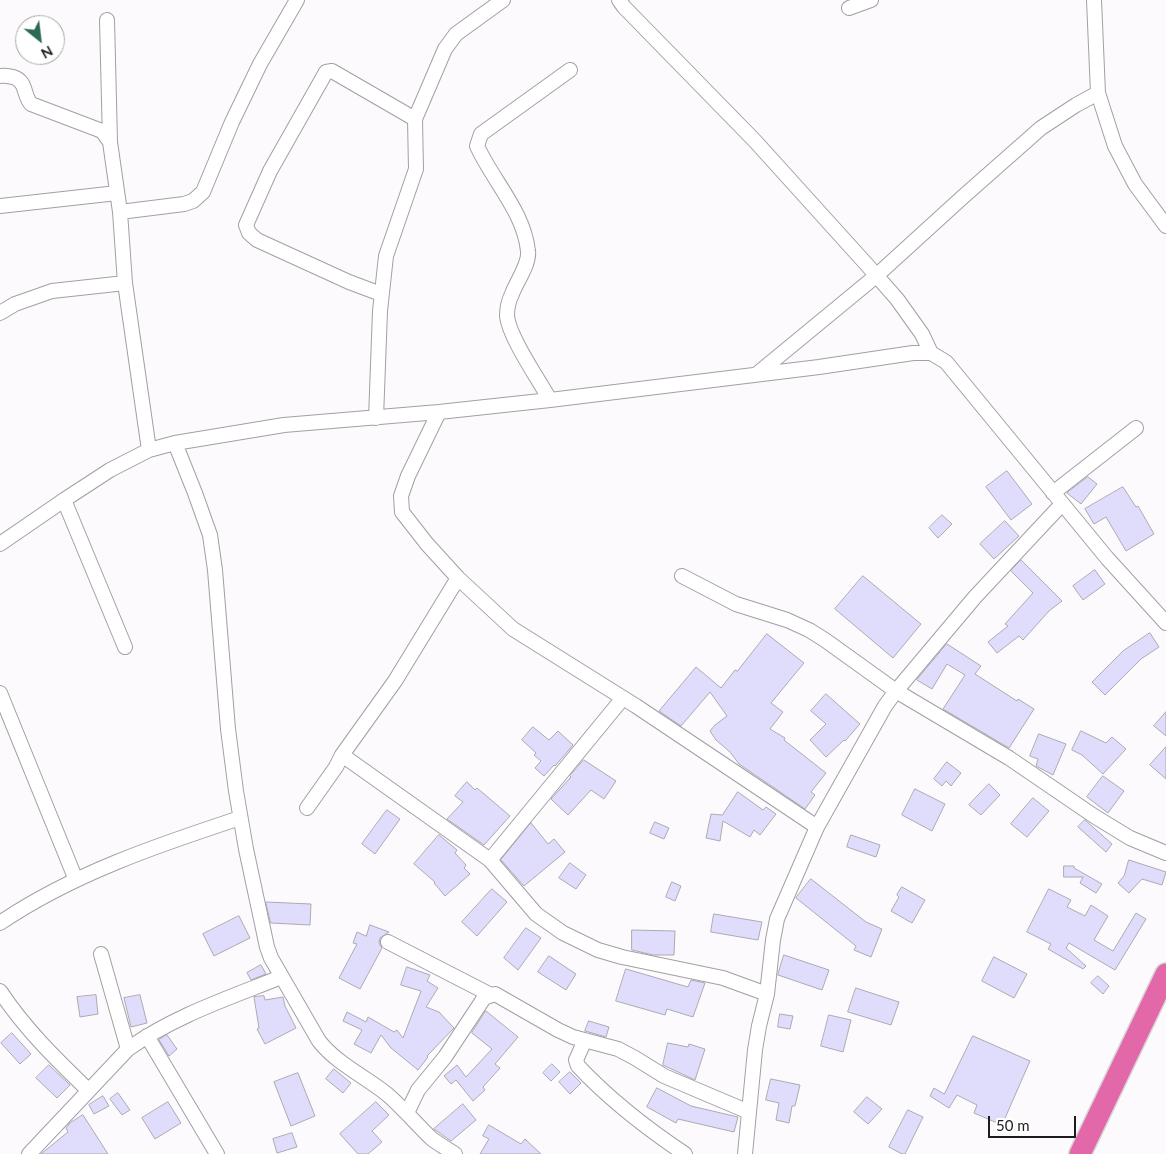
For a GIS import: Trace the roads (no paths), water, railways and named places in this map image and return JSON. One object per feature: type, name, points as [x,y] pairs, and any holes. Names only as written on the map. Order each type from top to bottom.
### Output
[{"type":"highway","points":[[1080,1154],[1164,982]]},
{"type":"street","points":[[120,212],[184,204],[193,201],[203,192],[232,122],[260,64],[297,0]]},
{"type":"street","points":[[376,418],[382,294],[386,256],[416,169],[415,119],[445,49],[456,34],[503,0]]},
{"type":"street","points":[[619,0],[755,141],[897,299],[922,334],[931,353]]},
{"type":"street","points":[[849,8],[871,0]]},
{"type":"street","points":[[1094,0],[1098,93],[1115,146],[1135,184],[1166,226]]},
{"type":"street","points":[[107,20],[110,142],[120,212],[125,283],[149,450]]},
{"type":"street","points":[[550,400],[510,330],[507,314],[511,295],[529,254],[524,231],[504,190],[477,146],[481,134],[570,70]]},
{"type":"street","points":[[382,294],[349,282],[257,240],[250,233],[246,225],[270,171],[326,72],[332,71],[415,119]]},
{"type":"street","points":[[0,76],[4,75],[17,79],[23,84],[27,100],[31,104],[102,131],[110,142]]},
{"type":"street","points":[[757,374],[876,276],[965,194],[1041,128],[1098,93]]},
{"type":"street","points":[[0,206],[117,193]]},
{"type":"street","points":[[0,313],[15,304],[52,290],[125,283]]},
{"type":"street","points":[[0,544],[110,470],[149,450],[175,442],[284,426],[550,400],[913,353],[931,353],[946,362],[1057,499],[1166,623]]},
{"type":"street","points":[[439,412],[400,496],[402,512],[427,544],[458,578],[513,629],[623,698],[817,827]]},
{"type":"street","points":[[745,1154],[755,1050],[767,994],[777,919],[817,827],[885,706],[896,691],[1057,499],[1136,428]]},
{"type":"street","points":[[175,442],[210,536],[215,570],[228,729],[240,818],[267,947],[281,977],[324,1048],[331,1055],[369,1080],[433,1139],[455,1154]]},
{"type":"street","points":[[64,500],[125,647]]},
{"type":"street","points":[[682,576],[736,604],[787,620],[809,630],[896,691],[1009,758],[1059,793],[1130,838],[1166,853]]},
{"type":"street","points":[[307,808],[395,681],[458,578]]},
{"type":"street","points":[[0,692],[76,880]]},
{"type":"street","points":[[490,860],[623,698]]},
{"type":"street","points":[[342,755],[490,860],[536,914],[563,933],[598,950],[622,957],[723,978],[767,994]]},
{"type":"street","points":[[0,923],[76,880],[178,838],[240,818]]},
{"type":"street","points":[[388,942],[490,995],[499,996],[533,1017],[573,1037],[618,1049],[664,1076],[749,1112]]},
{"type":"street","points":[[101,954],[128,1049]]},
{"type":"street","points":[[29,1154],[128,1049],[147,1036],[174,1022],[281,977]]},
{"type":"street","points":[[0,991],[12,1009],[45,1048],[88,1090]]},
{"type":"street","points":[[407,1113],[418,1090],[445,1057],[484,998],[490,995]]},
{"type":"street","points":[[147,1036],[217,1154]]},
{"type":"street","points":[[585,1040],[576,1060],[578,1066],[613,1100],[657,1135],[685,1154]]}]
